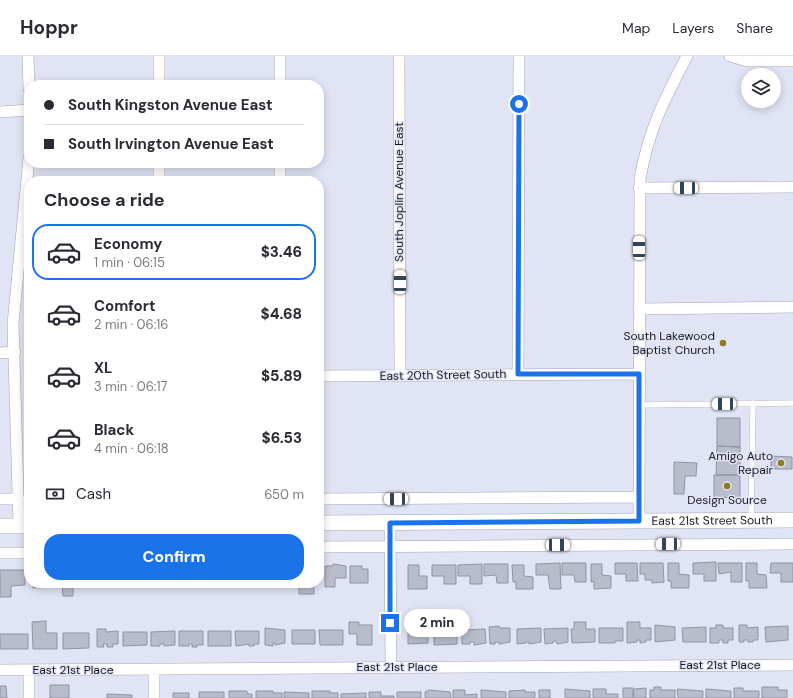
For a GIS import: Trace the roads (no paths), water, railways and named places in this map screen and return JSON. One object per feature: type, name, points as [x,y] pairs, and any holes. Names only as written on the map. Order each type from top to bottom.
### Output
[{"type":"main road","name":"East 21st Street South","points":[[324,523],[793,520]]},
{"type":"main road","points":[[0,526],[24,526]]},
{"type":"street","points":[[28,56],[29,80]]},
{"type":"street","points":[[159,80],[160,56]]},
{"type":"street","points":[[280,56],[280,80]]},
{"type":"street","name":"South Joplin Avenue East","points":[[399,56],[400,376]]},
{"type":"street","points":[[518,374],[519,56]]},
{"type":"street","points":[[639,521],[639,188],[644,154],[656,117],[687,56]]},
{"type":"street","points":[[730,56],[747,60],[793,61]]},
{"type":"street","points":[[0,112],[24,110]]},
{"type":"street","points":[[639,188],[793,186]]},
{"type":"street","points":[[24,206],[13,324],[19,499],[24,526]]},
{"type":"street","points":[[639,309],[793,307]]},
{"type":"street","points":[[0,353],[15,352]]},
{"type":"street","name":"East 20th Street South","points":[[324,376],[639,374]]},
{"type":"street","points":[[324,499],[639,497]]},
{"type":"street","points":[[0,499],[19,499]]},
{"type":"street","points":[[390,523],[391,668]]},
{"type":"street","name":"East 21st Street South","points":[[324,547],[793,544]]},
{"type":"street","points":[[0,553],[24,553]]},
{"type":"street","name":"East 21st Place","points":[[0,670],[793,664]]},
{"type":"street","points":[[154,669],[154,698]]},
{"type":"street","points":[[29,670],[29,698]]},
{"type":"lane","points":[[751,520],[753,403]]},
{"type":"lane","points":[[639,405],[793,403]]},
{"type":"place","name":"South Lakewood Baptist Church","points":[[723,343]]},
{"type":"place","name":"Amigo Auto Repair","points":[[781,463]]},
{"type":"place","name":"Design Source","points":[[727,486]]}]
